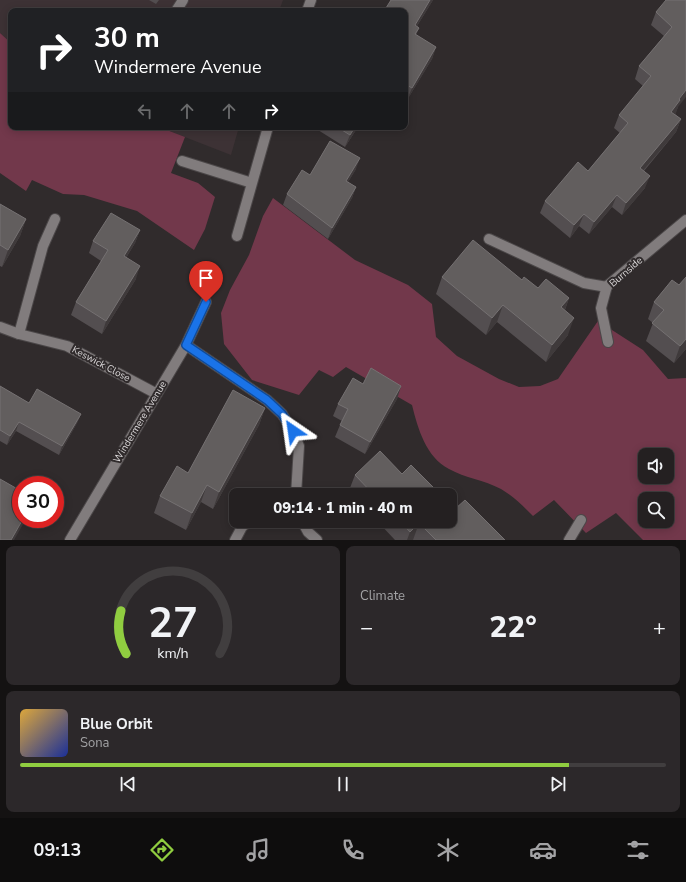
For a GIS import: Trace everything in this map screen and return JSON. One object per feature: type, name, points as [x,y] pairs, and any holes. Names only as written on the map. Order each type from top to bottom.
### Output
[{"type":"street","points":[[237,236],[267,130]]},
{"type":"street","points":[[182,161],[252,183]]},
{"type":"street","points":[[19,334],[43,246],[55,219]]},
{"type":"street","name":"Burnside","points":[[608,342],[601,308],[608,287],[686,220]]},
{"type":"street","points":[[490,239],[584,283],[608,287]]},
{"type":"street","name":"Windermere Avenue","points":[[70,540],[186,345],[206,302]]},
{"type":"street","name":"Keswick Close","points":[[0,327],[19,334],[67,346],[157,394]]},
{"type":"street","points":[[186,345],[267,400],[282,414],[293,431],[299,446],[296,488]]},
{"type":"street","points":[[569,540],[581,520]]},
{"type":"street","points":[[235,540],[241,528]]},
{"type":"street","points":[[306,528],[317,540]]},
{"type":"shaded area","points":[[0,0],[283,0],[280,8],[8,8],[8,40],[0,33]]},
{"type":"shaded area","points":[[0,33],[8,40],[8,130],[167,130],[185,137],[171,173],[198,183],[215,197],[205,229],[194,250],[137,211],[84,195],[63,194],[32,180],[26,191],[0,173]]},
{"type":"shaded area","points":[[167,130],[238,130],[231,155]]},
{"type":"shaded area","points":[[273,198],[355,260],[408,285],[432,304],[436,337],[457,356],[499,379],[519,387],[540,386],[558,379],[598,321],[643,350],[668,379],[686,378],[686,540],[643,540],[616,513],[586,533],[554,500],[533,516],[514,498],[501,489],[455,472],[441,464],[434,457],[424,442],[412,405],[346,367],[333,377],[319,370],[299,395],[252,380],[224,344],[221,313],[230,290],[249,255],[263,216]]},
{"type":"building","points":[[391,0],[430,0],[415,25],[419,28],[415,34],[436,47],[412,88],[408,86],[408,8],[386,8]]},
{"type":"building","points":[[666,0],[686,0],[686,90],[671,112],[681,119],[640,168],[650,176],[626,203],[617,195],[594,222],[584,214],[574,225],[545,201],[578,162],[588,171],[628,123],[619,115],[651,76],[639,66],[672,27],[656,12]]},
{"type":"building","points":[[342,130],[353,130],[350,135]]},
{"type":"building","points":[[330,141],[360,158],[346,181],[356,187],[332,228],[287,194],[302,170],[310,175]]},
{"type":"building","points":[[0,204],[26,219],[8,250],[0,245]]},
{"type":"building","points":[[111,213],[140,230],[124,256],[140,266],[106,321],[76,302],[108,250],[93,241]]},
{"type":"building","points":[[473,240],[522,280],[524,277],[538,288],[546,279],[569,298],[561,307],[574,318],[552,345],[503,305],[492,318],[442,277]]},
{"type":"building","points":[[686,277],[686,339],[680,346],[652,323],[664,310],[654,302],[672,280],[679,285]]},
{"type":"building","points":[[371,368],[401,386],[370,442],[340,425],[348,409],[338,404],[353,378],[363,384]]},
{"type":"building","points":[[0,386],[29,403],[37,389],[81,414],[62,446],[19,422],[10,436],[0,430]]},
{"type":"building","points":[[233,390],[265,408],[219,492],[207,485],[192,513],[160,496],[177,466],[188,473]]},
{"type":"building","points":[[380,451],[402,474],[411,465],[434,488],[367,488],[355,475]]},
{"type":"building","points":[[0,479],[12,486],[12,528],[18,528],[11,540],[0,540]]},
{"type":"building","points":[[465,500],[505,540],[436,540],[424,528],[457,528],[457,507]]},
{"type":"building","points":[[406,528],[414,528],[410,532]]},
{"type":"route","points":[[206,302],[186,345],[267,400],[282,414],[293,431]]}]
